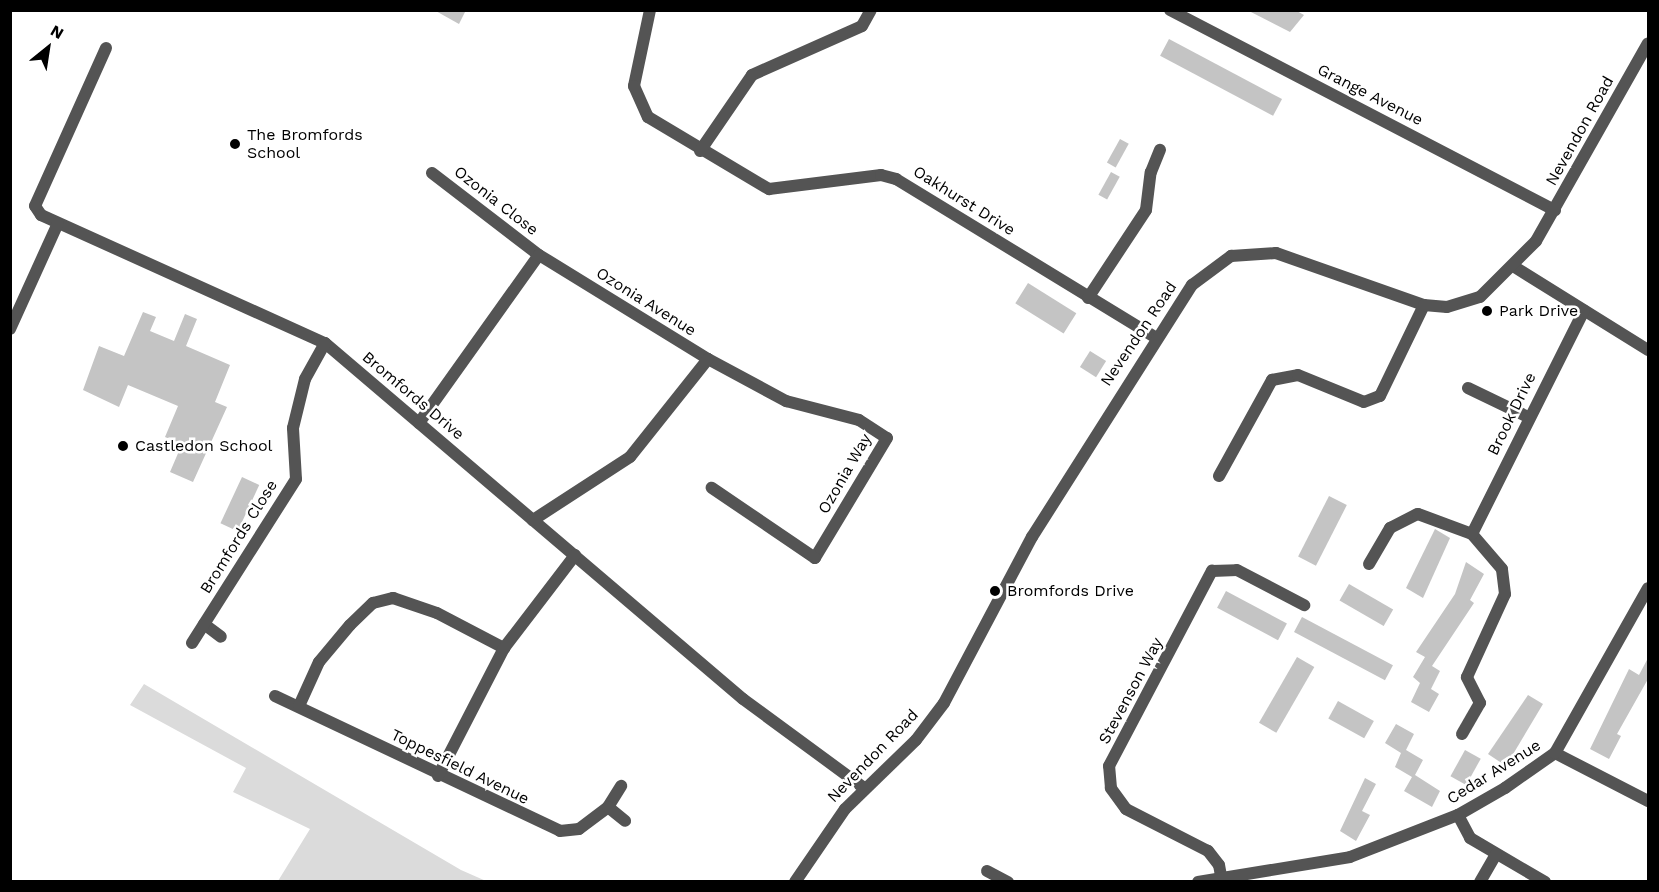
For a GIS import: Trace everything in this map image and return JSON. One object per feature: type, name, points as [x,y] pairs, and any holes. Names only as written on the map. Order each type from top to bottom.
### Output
[{"type":"street","name":"Oakhurst Drive","points":[[650,10],[633,86],[648,117],[700,151],[768,189],[881,175],[896,179],[1155,337]]},
{"type":"street","points":[[700,151],[752,75],[862,26],[871,10]]},
{"type":"street","name":"Grange Avenue","points":[[1170,10],[1555,210]]},
{"type":"street","name":"Nevendon Road","points":[[795,882],[821,839],[864,788],[916,740],[944,703],[1032,537],[1155,337],[1192,285],[1216,264],[1246,253],[1276,253],[1424,305],[1447,307],[1480,297],[1513,266],[1555,210],[1648,43]]},
{"type":"street","name":"Bromfords Drive","points":[[106,48],[35,206],[58,223],[108,242],[324,343],[743,699],[864,788]]},
{"type":"street","points":[[1088,298],[1146,210],[1150,172],[1160,150]]},
{"type":"street","name":"Ozonia Close","points":[[432,173],[539,255]]},
{"type":"street","points":[[10,329],[58,223]]},
{"type":"street","points":[[419,423],[539,255]]},
{"type":"street","name":"Ozonia Avenue","points":[[539,255],[708,359]]},
{"type":"street","points":[[1513,266],[1648,350]]},
{"type":"street","points":[[1219,476],[1272,380],[1298,375],[1364,402],[1380,396],[1424,305]]},
{"type":"street","name":"Brook Drive","points":[[1472,534],[1528,417],[1584,310]]},
{"type":"street","name":"Bromfords Close","points":[[192,643],[296,479],[292,428],[305,379],[324,343]]},
{"type":"street","points":[[533,520],[630,458],[708,359]]},
{"type":"street","name":"Ozonia Way","points":[[708,359],[786,401],[859,420],[887,438],[815,558],[712,488]]},
{"type":"street","points":[[1468,388],[1528,417]]},
{"type":"street","points":[[1369,564],[1390,528],[1418,514],[1472,534],[1502,569],[1505,594],[1467,677],[1480,703],[1462,734]]},
{"type":"street","points":[[438,776],[504,648],[575,555]]},
{"type":"street","name":"Stevenson Way","points":[[1221,876],[1219,865],[1208,851],[1126,809],[1111,788],[1109,766],[1212,571],[1237,570],[1304,605]]},
{"type":"street","name":"Cedar Avenue","points":[[1198,882],[1221,876],[1350,858],[1458,815],[1555,753],[1648,588]]},
{"type":"street","points":[[298,706],[319,663],[356,618],[373,603],[393,598],[429,609],[504,648]]},
{"type":"street","points":[[204,624],[221,637]]},
{"type":"street","name":"Toppesfield Avenue","points":[[275,696],[438,776],[560,831],[579,828],[608,807],[621,786]]},
{"type":"street","points":[[1555,753],[1648,801]]},
{"type":"street","points":[[608,807],[625,821]]},
{"type":"street","points":[[1458,815],[1470,838],[1545,882]]},
{"type":"street","points":[[1480,882],[1496,854]]},
{"type":"street","points":[[987,871],[1008,882]]},
{"type":"shaded area","points":[[144,684],[461,870],[486,881],[278,881],[310,829],[233,792],[246,768],[130,705]]},
{"type":"building","points":[[434,10],[466,10],[459,24]]},
{"type":"building","points":[[1247,10],[1295,10],[1304,15],[1290,32]]},
{"type":"building","points":[[1169,39],[1282,99],[1273,116],[1160,56]]},
{"type":"building","points":[[1120,139],[1129,144],[1116,167],[1107,163]]},
{"type":"building","points":[[1111,172],[1120,177],[1107,200],[1098,195]]},
{"type":"building","points":[[1028,283],[1076,313],[1064,334],[1015,303]]},
{"type":"building","points":[[143,312],[156,317],[150,331],[174,341],[185,314],[197,319],[186,346],[230,365],[215,402],[227,407],[193,482],[170,472],[182,444],[165,437],[178,406],[128,385],[119,407],[83,390],[99,346],[124,356]]},
{"type":"building","points":[[1090,351],[1106,361],[1096,377],[1080,367]]},
{"type":"building","points":[[242,477],[259,485],[238,531],[220,523]]},
{"type":"building","points":[[1329,496],[1347,505],[1316,566],[1298,557]]},
{"type":"building","points":[[1435,529],[1450,538],[1423,598],[1406,588]]},
{"type":"building","points":[[1466,562],[1484,574],[1470,600],[1474,603],[1432,666],[1440,671],[1431,689],[1439,694],[1429,712],[1411,702],[1420,683],[1413,677],[1425,657],[1416,652],[1455,594]]},
{"type":"building","points":[[1349,584],[1393,610],[1384,626],[1340,600]]},
{"type":"building","points":[[1226,591],[1287,623],[1278,640],[1217,608]]},
{"type":"building","points":[[1302,617],[1393,665],[1385,680],[1294,632]]},
{"type":"building","points":[[1297,657],[1314,667],[1276,733],[1259,723]]},
{"type":"building","points":[[1648,658],[1648,679],[1617,734],[1621,736],[1609,759],[1590,749],[1629,669],[1639,675]]},
{"type":"building","points":[[1528,695],[1543,704],[1506,766],[1488,754]]},
{"type":"building","points":[[1338,701],[1374,721],[1364,738],[1328,718]]},
{"type":"building","points":[[1396,724],[1414,734],[1406,750],[1423,760],[1415,775],[1440,791],[1432,807],[1404,791],[1412,777],[1395,767],[1401,753],[1385,743]]},
{"type":"building","points":[[1465,750],[1481,759],[1466,785],[1450,776]]},
{"type":"building","points":[[1365,778],[1376,784],[1362,811],[1370,815],[1356,841],[1340,831]]},
{"type":"place","name":"The Bromfords School","points":[[235,144]]},
{"type":"place","name":"Park Drive","points":[[1487,311]]},
{"type":"place","name":"Castledon School","points":[[123,446]]},
{"type":"place","name":"Bromfords Drive","points":[[995,591]]}]
